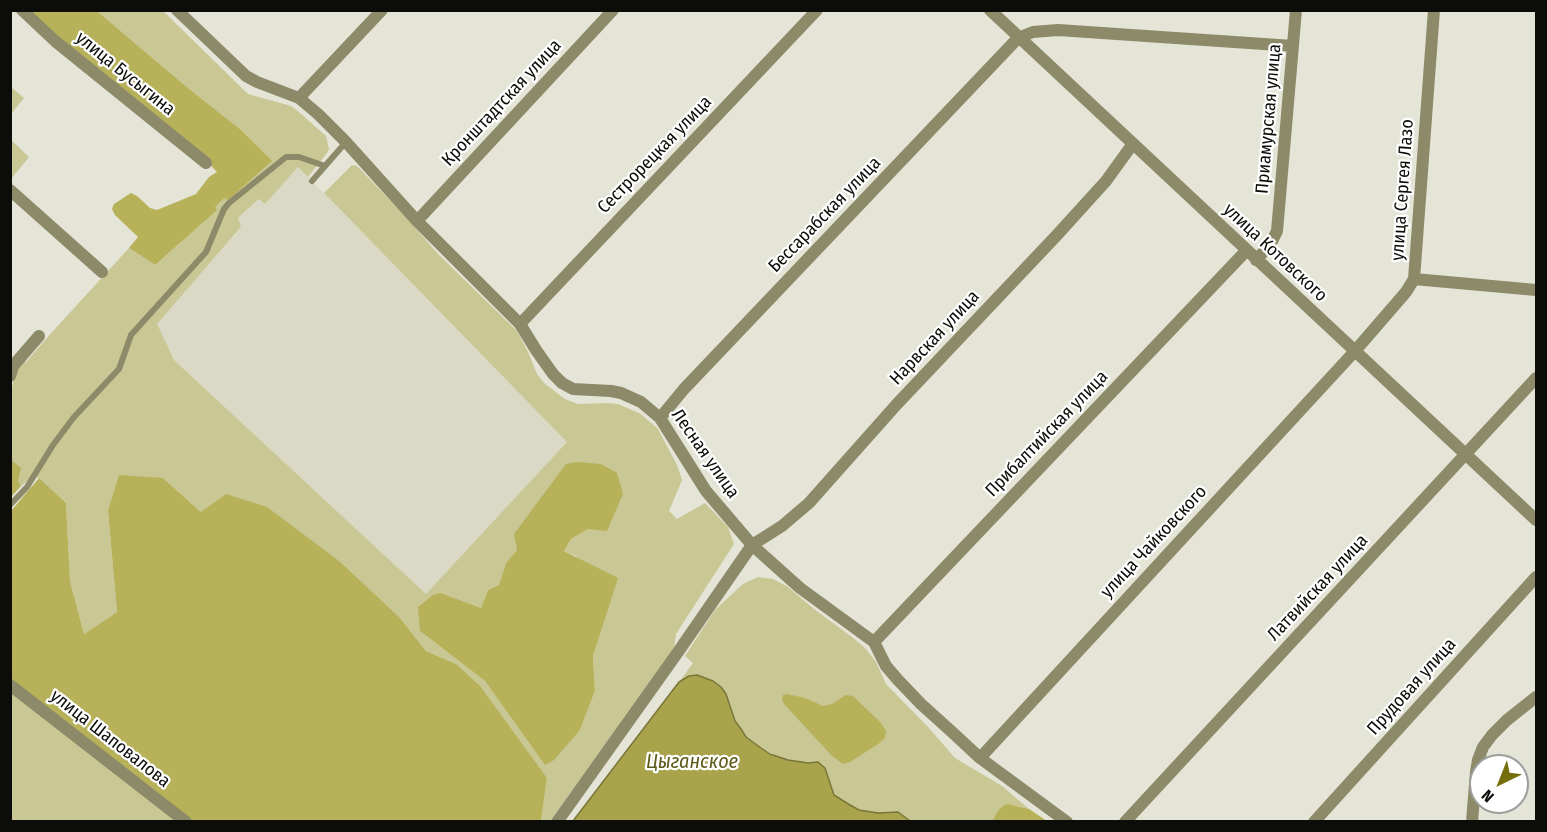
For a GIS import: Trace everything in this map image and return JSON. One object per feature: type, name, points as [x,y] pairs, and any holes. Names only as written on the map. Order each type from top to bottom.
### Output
[{"type":"street","name":"улица Бусыгина","points":[[22,10],[55,40],[206,163]]},
{"type":"street","name":"Лесная улица","points":[[177,10],[246,76],[299,98],[346,142],[417,221],[520,324],[541,358],[562,383],[573,389],[584,391],[621,393],[641,402],[660,418],[706,491],[752,545],[800,588],[874,642],[886,666],[898,680],[980,758],[1067,822]]},
{"type":"street","points":[[299,98],[382,10]]},
{"type":"street","name":"Кронштадтская улица","points":[[417,221],[613,10]]},
{"type":"street","name":"Сестрорецкая улица","points":[[520,324],[817,10]]},
{"type":"street","name":"улица Котовского","points":[[990,10],[1536,520]]},
{"type":"street","name":"Приамурская улица","points":[[1256,260],[1270,245],[1278,231],[1296,10]]},
{"type":"street","name":"улица Сергея Лазо","points":[[1355,351],[1406,292],[1414,279],[1434,10]]},
{"type":"street","points":[[1018,38],[1034,32],[1058,30],[1293,46]]},
{"type":"street","name":"Бессарабская улица","points":[[660,418],[692,381],[1018,38]]},
{"type":"street","name":"Нарвская улица","points":[[752,545],[782,526],[809,503],[897,404],[1106,182],[1132,145]]},
{"type":"street","points":[[10,190],[102,272]]},
{"type":"street","name":"Прибалтийская улица","points":[[874,642],[1246,251]]},
{"type":"street","points":[[1414,279],[1536,290]]},
{"type":"street","points":[[10,376],[13,366],[39,336]]},
{"type":"street","name":"улица Чайковского","points":[[980,758],[1355,351]]},
{"type":"street","name":"Латвийская улица","points":[[1125,822],[1536,378]]},
{"type":"street","points":[[557,822],[752,545]]},
{"type":"street","name":"Прудовая улица","points":[[1314,822],[1536,577]]},
{"type":"street","name":"улица Шаповалова","points":[[10,685],[186,822]]},
{"type":"street","points":[[1472,822],[1476,772],[1484,747],[1507,720],[1536,697]]},
{"type":"lane","points":[[312,181],[346,142]]},
{"type":"lane","points":[[10,505],[27,487],[53,445],[74,417],[119,369],[131,335],[206,252],[224,209],[229,203],[286,158],[299,157],[324,166]]},
{"type":"shaded area","points":[[22,11],[97,11],[240,129],[272,161],[228,200],[224,198],[215,207],[217,210],[155,265],[129,248],[138,237],[115,215],[112,209],[114,204],[131,193],[150,208],[157,210],[196,194],[209,177],[217,172],[201,155]]},
{"type":"shaded area","points":[[97,11],[163,11],[248,94],[291,106],[326,136],[329,149],[308,177],[298,167],[265,204],[259,199],[238,218],[241,227],[157,324],[174,360],[426,594],[567,442],[324,193],[352,165],[357,166],[438,254],[517,331],[537,374],[545,384],[565,399],[578,404],[618,404],[641,414],[658,429],[677,465],[682,480],[669,511],[677,519],[705,503],[728,527],[734,544],[676,634],[674,648],[550,821],[541,821],[547,778],[456,664],[426,651],[400,618],[201,512],[163,478],[108,511],[117,612],[84,634],[70,581],[66,503],[35,475],[21,486],[11,460],[11,397],[15,369],[23,361],[26,362],[129,248],[155,265],[216,210],[214,207],[224,197],[271,161],[240,129]],"holes":[[[623,494],[588,529],[571,539],[564,551],[576,556],[604,621],[593,656],[595,691],[580,730],[545,764],[485,681],[420,631],[441,593],[481,608],[488,590],[499,585],[506,563],[517,550]]]},
{"type":"shaded area","points":[[11,87],[24,98],[11,114]]},
{"type":"shaded area","points":[[11,140],[29,157],[11,179]]},
{"type":"shaded area","points":[[298,167],[568,442],[426,595],[174,360],[156,324],[241,228],[238,219],[259,199],[265,203]]},
{"type":"shaded area","points":[[11,460],[21,468],[18,481],[21,486],[11,497]]},
{"type":"shaded area","points":[[577,462],[601,464],[617,473],[623,494],[607,531],[588,529],[571,539],[564,551],[618,578],[593,656],[595,691],[580,730],[554,760],[545,765],[485,681],[420,631],[418,607],[433,595],[441,593],[481,608],[488,590],[499,585],[506,563],[517,550],[514,534],[566,464]]},
{"type":"shaded area","points":[[119,475],[163,478],[201,512],[226,494],[267,507],[339,561],[400,618],[426,651],[456,664],[480,686],[547,778],[541,821],[185,821],[11,684],[11,511],[39,478],[66,503],[70,581],[84,634],[117,612],[108,511]]},
{"type":"shaded area","points":[[758,577],[773,579],[788,587],[852,637],[876,662],[886,684],[955,758],[1002,786],[1029,809],[1014,805],[994,817],[992,822],[910,821],[898,812],[878,813],[859,810],[834,795],[832,786],[818,762],[798,762],[779,757],[746,737],[735,721],[730,703],[713,681],[697,675],[689,676],[679,682],[693,663],[685,656],[715,610],[743,584]]},
{"type":"shaded area","points":[[11,684],[185,821],[11,821]]},
{"type":"shaded area","points":[[783,695],[805,698],[823,706],[832,704],[846,695],[853,696],[881,723],[886,731],[885,738],[850,762],[843,764],[832,756],[785,705],[782,700]]},
{"type":"shaded area","points":[[1008,804],[1029,809],[1047,821],[992,821],[998,811]]},
{"type":"water","name":"Цыганское","points":[[697,675],[721,687],[726,694],[735,721],[746,737],[761,748],[770,754],[788,760],[818,762],[825,768],[834,795],[859,810],[878,813],[898,812],[910,821],[573,821],[679,682],[689,676]]}]
